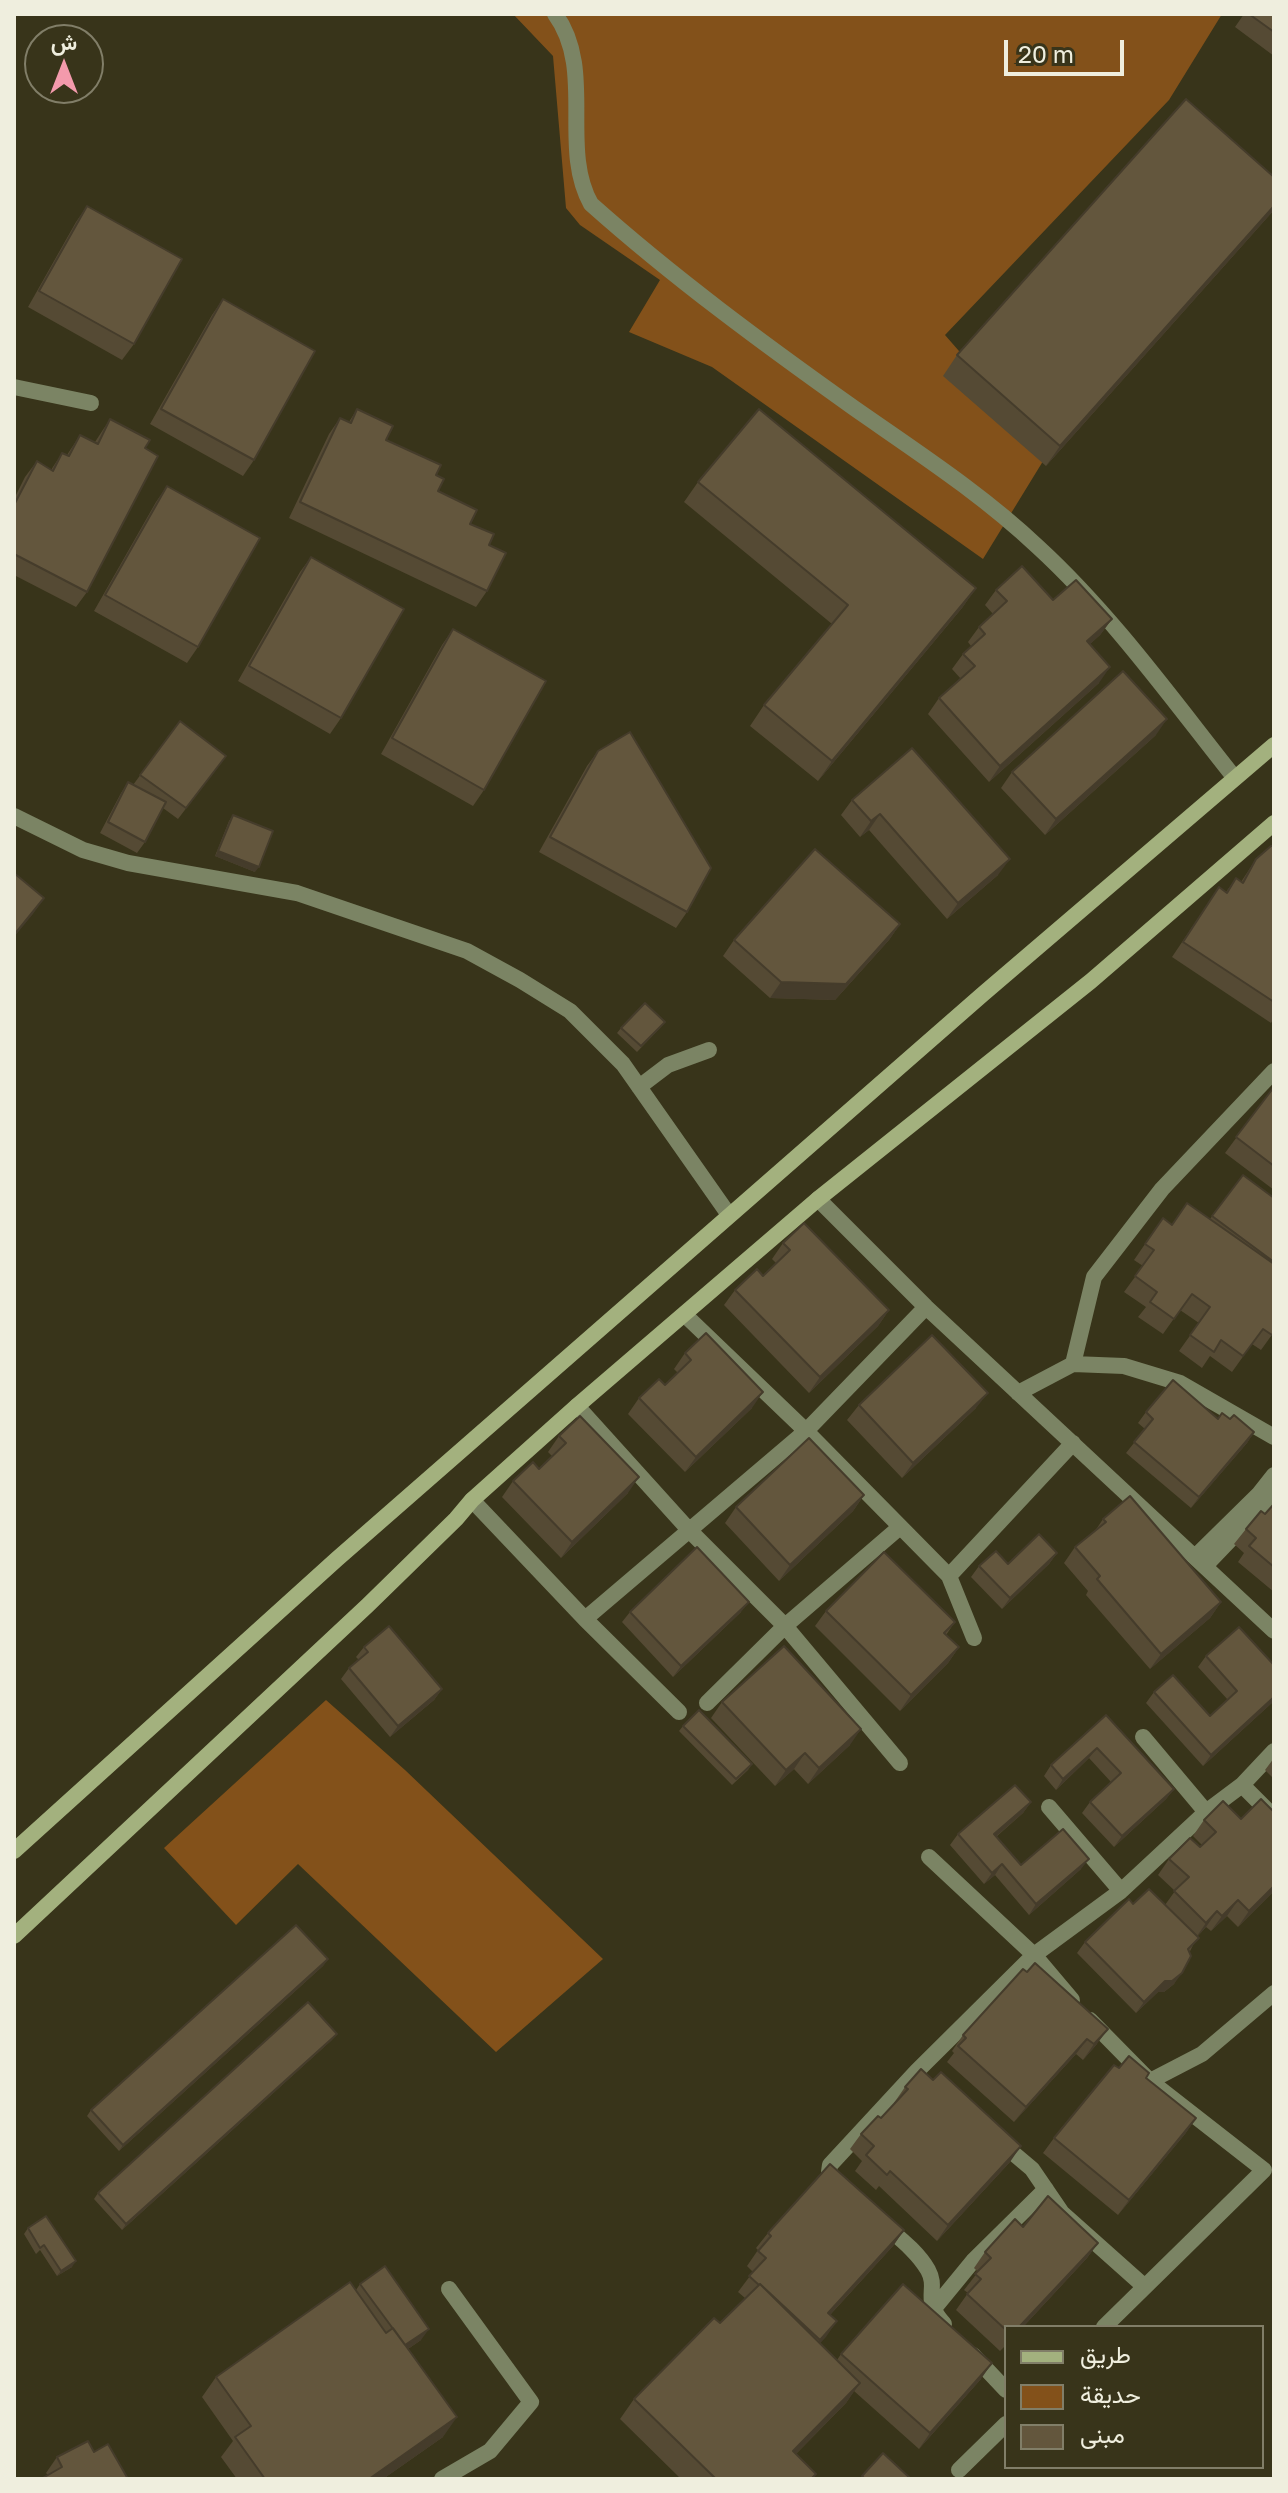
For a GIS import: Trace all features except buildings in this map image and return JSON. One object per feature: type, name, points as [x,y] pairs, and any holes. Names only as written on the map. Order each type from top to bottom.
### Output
[{"type":"street","points":[[555,14],[571,40],[575,59],[575,109],[580,162],[585,195],[591,204],[679,280],[967,487],[1038,547],[1089,599],[1149,669],[1234,777]]},
{"type":"street","points":[[14,387],[91,403]]},
{"type":"street","points":[[14,1851],[337,1559],[729,1215],[1274,745]]},
{"type":"street","points":[[14,816],[83,850],[128,863],[297,893],[467,951],[570,1011],[623,1064],[729,1215]]},
{"type":"street","points":[[14,1936],[368,1605],[472,1500],[577,1406],[818,1199],[1091,981],[1274,823]]},
{"type":"street","points":[[639,1087],[668,1065],[709,1050]]},
{"type":"street","points":[[1073,1364],[1094,1277],[1162,1189],[1274,1071]]},
{"type":"street","points":[[818,1199],[926,1307],[1274,1631]]},
{"type":"street","points":[[585,1619],[806,1431],[926,1307]]},
{"type":"street","points":[[685,1315],[806,1431],[949,1576],[974,1638]]},
{"type":"street","points":[[1018,1393],[1073,1364],[1124,1366],[1180,1383],[1274,1437]]},
{"type":"street","points":[[577,1406],[689,1530],[785,1626],[900,1763]]},
{"type":"street","points":[[949,1576],[1073,1443]]},
{"type":"street","points":[[1200,1561],[1274,1475]]},
{"type":"street","points":[[1200,1561],[1274,1494]]},
{"type":"street","points":[[472,1500],[679,1712]]},
{"type":"street","points":[[707,1703],[785,1626],[900,1527]]},
{"type":"street","points":[[1143,1737],[1206,1812]]},
{"type":"street","points":[[844,2189],[832,2179],[830,2165],[923,2076],[1034,1955],[1121,1891],[1206,1812],[1242,1785],[1274,1751]]},
{"type":"street","points":[[1242,1785],[1274,1817]]},
{"type":"street","points":[[1049,1807],[1121,1891]]},
{"type":"street","points":[[929,1857],[1034,1955],[1080,2010],[1150,2081],[1264,2170],[1106,2325]]},
{"type":"street","points":[[1150,2081],[1202,2054],[1274,1993]]},
{"type":"street","points":[[986,2130],[1032,2169],[1062,2213],[1145,2287]]},
{"type":"street","points":[[932,2311],[973,2261],[1046,2189]]},
{"type":"street","points":[[867,2209],[913,2250],[930,2273],[932,2311],[1004,2388]]},
{"type":"street","points":[[442,2479],[490,2451],[531,2402],[449,2289]]},
{"type":"street","points":[[959,2470],[1004,2426]]},
{"type":"green space","points":[[513,14],[1222,14],[1169,100],[945,335],[1048,453],[983,559],[712,367],[629,332],[660,280],[580,225],[566,208],[553,56]]},
{"type":"green space","points":[[326,1700],[405,1770],[603,1959],[496,2052],[298,1864],[236,1925],[164,1848]]}]
